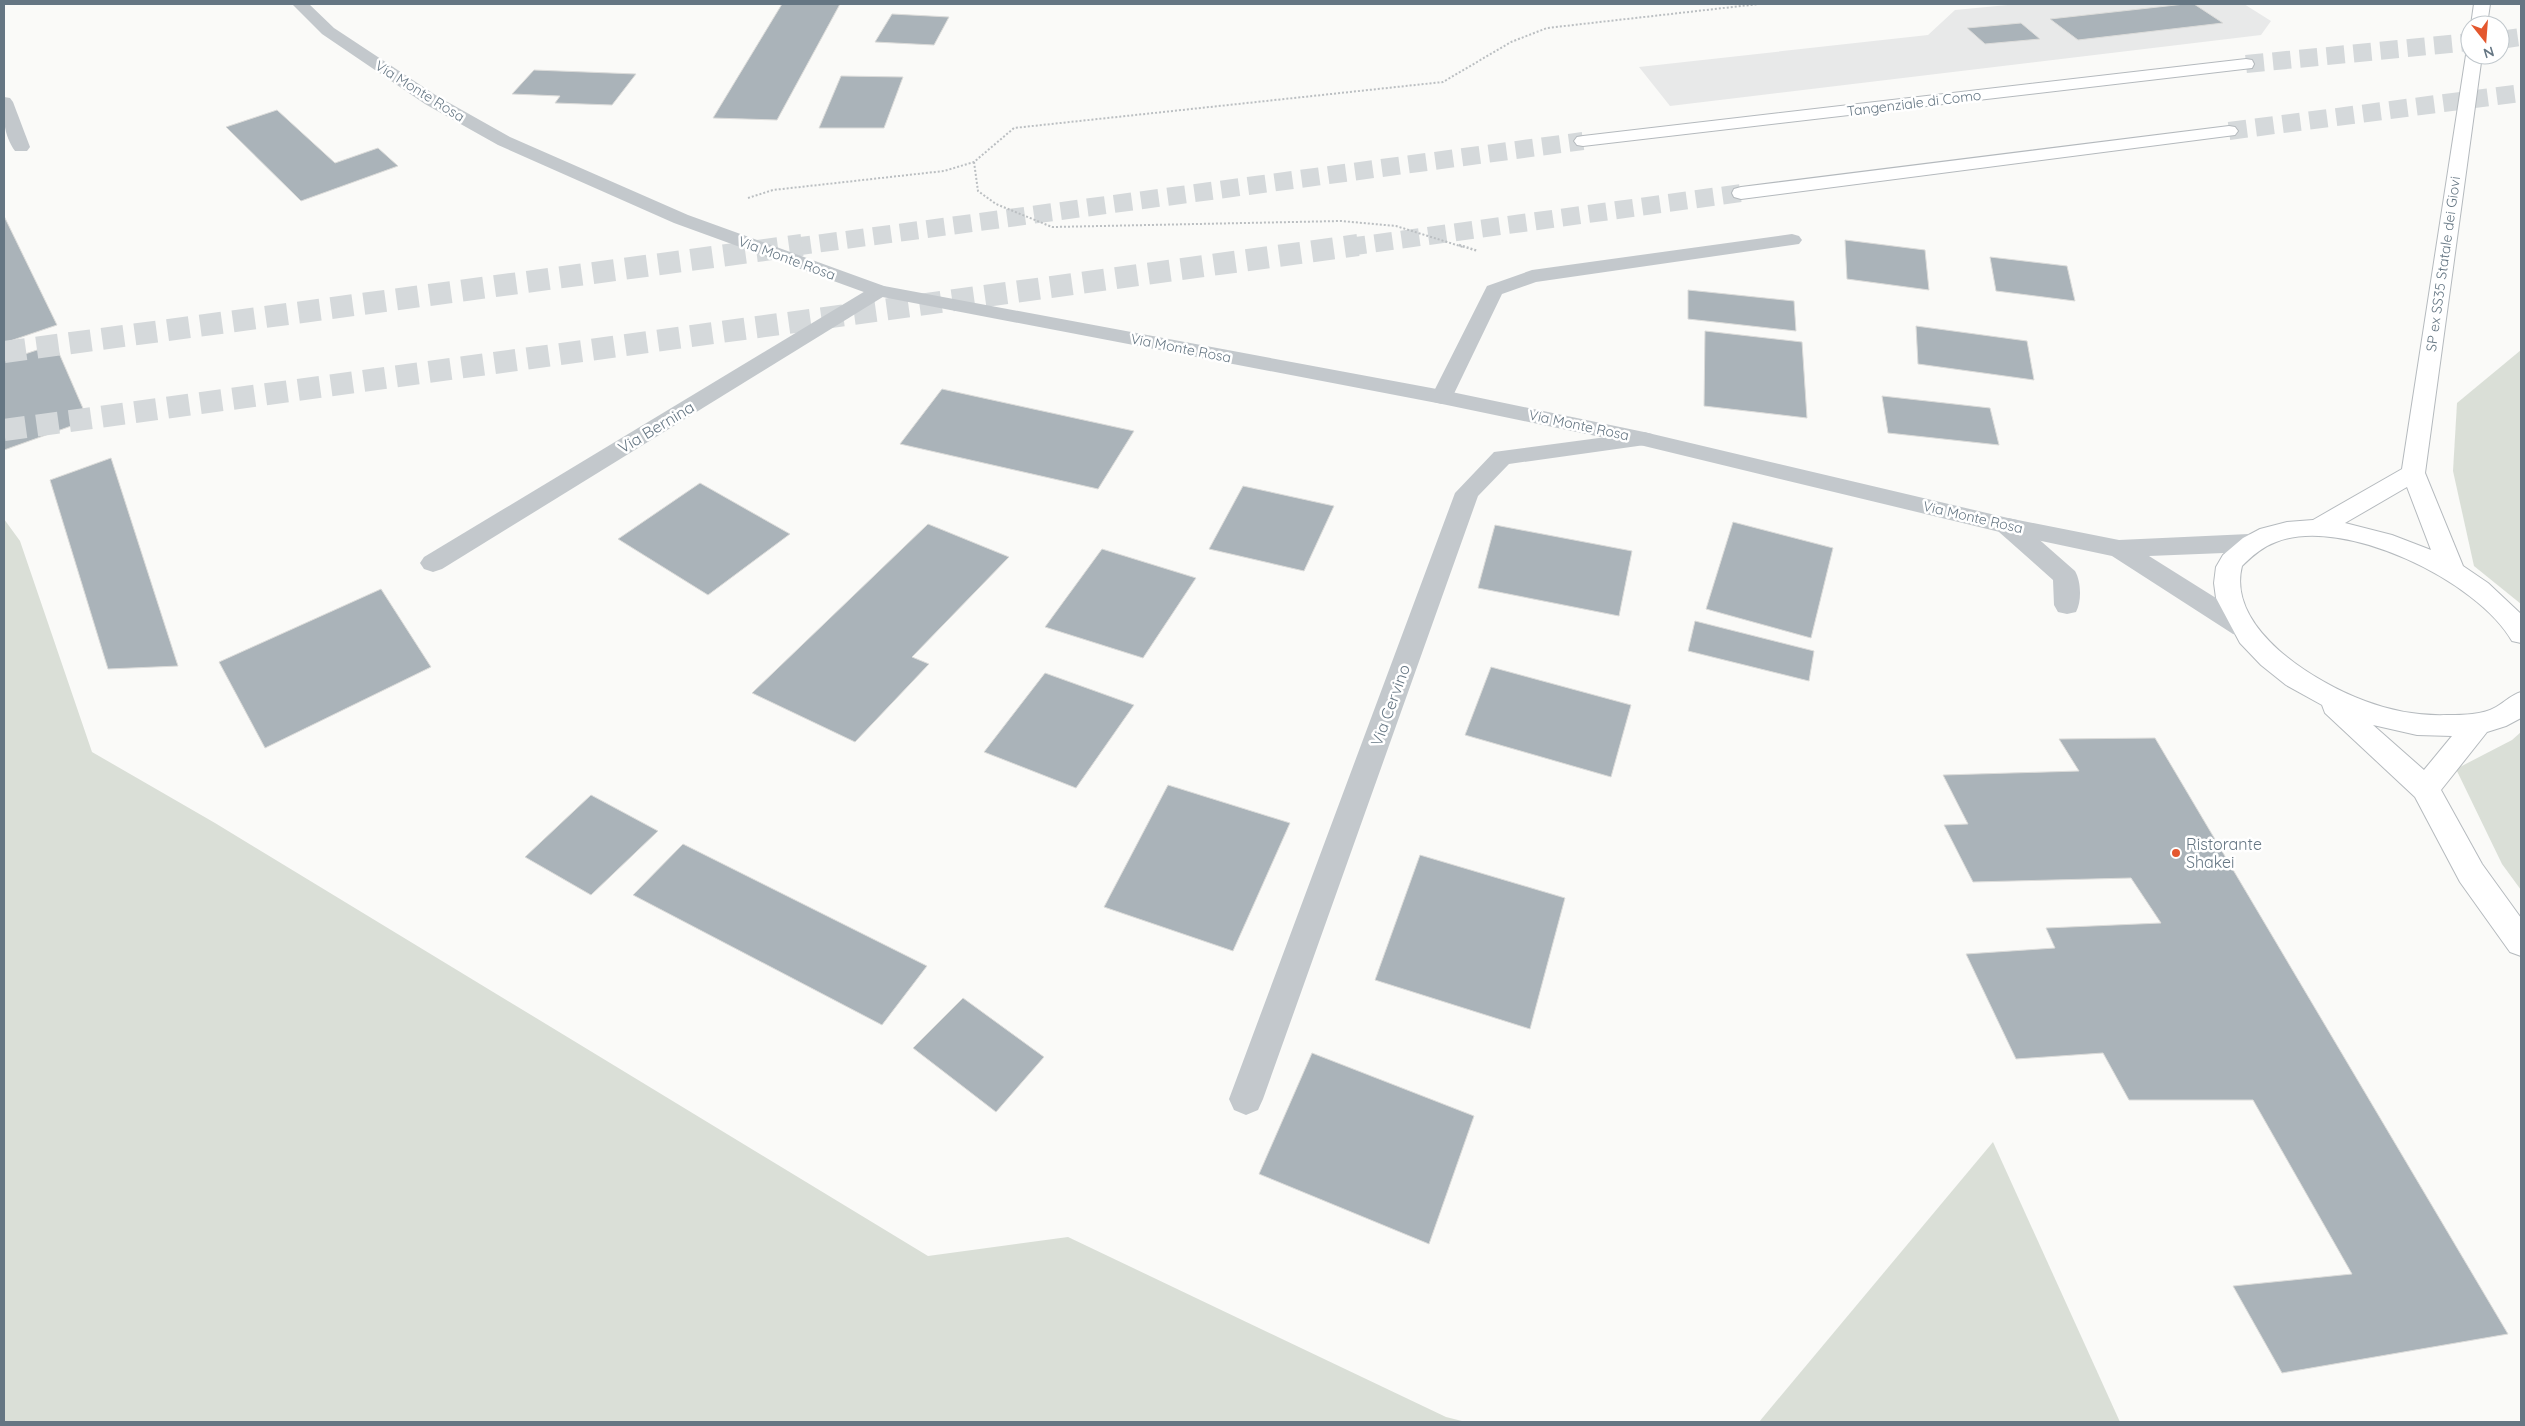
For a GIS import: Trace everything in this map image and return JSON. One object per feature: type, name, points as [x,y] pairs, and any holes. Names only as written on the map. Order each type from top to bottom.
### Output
[{"type":"main road","name":"Tangenziale di Como","points":[[1583,141],[2246,64]]},
{"type":"main road","name":"SP ex SS35 Statale dei Giovi","points":[[2413,473],[2473,65]]},
{"type":"main road","points":[[1741,193],[2229,131]]},
{"type":"main road","points":[[2317,529],[2413,473],[2452,570]]},
{"type":"main road","points":[[2521,634],[2491,598],[2452,570],[2398,546],[2362,534],[2317,529],[2279,532],[2249,543],[2230,565],[2227,594],[2242,627],[2274,661],[2319,692],[2425,789],[2472,873],[2521,942]]},
{"type":"main road","points":[[2319,692],[2373,715],[2428,726],[2477,725],[2514,712],[2521,702]]},
{"type":"main road","points":[[2425,789],[2477,725]]},
{"type":"street","name":"Via Monte Rosa","points":[[300,4],[328,32],[431,100],[504,141],[681,220],[879,291],[1442,397],[1644,439],[2008,526],[2119,549],[2249,543]]},
{"type":"street","points":[[4,102],[21,147]]},
{"type":"street","points":[[1442,397],[1494,290],[1532,276],[1792,240]]},
{"type":"street","name":"Via Bernina","points":[[433,562],[879,291]]},
{"type":"street","name":"Via Cervino","points":[[1246,1099],[1467,493],[1502,457],[1644,439]]},
{"type":"street","points":[[2008,526],[2066,577],[2067,605]]},
{"type":"street","name":"Via Monte Rosa","points":[[2119,549],[2242,627]]},
{"type":"path","points":[[681,220],[773,190],[944,171],[974,162],[1014,128],[1443,82],[1511,42],[1547,28],[1759,4]]},
{"type":"path","points":[[974,162],[978,191],[996,204],[1052,227],[1341,222],[1396,226],[1466,246],[1532,276]]},
{"type":"shaded area","points":[[2018,4],[2244,4],[2271,21],[2261,35],[1670,106],[1639,67],[1928,35],[1955,10]]},
{"type":"shaded area","points":[[2521,350],[2521,604],[2474,566],[2453,471],[2457,403]]},
{"type":"shaded area","points":[[4,519],[20,541],[92,752],[215,823],[928,1256],[1068,1237],[1446,1417],[1466,1422],[4,1422]]},
{"type":"shaded area","points":[[2521,732],[2521,890],[2502,864],[2456,769],[2512,740]]},
{"type":"shaded area","points":[[1993,1142],[2120,1422],[1759,1422]]},
{"type":"building","points":[[782,4],[840,4],[777,120],[713,118]]},
{"type":"building","points":[[2194,4],[2223,23],[2078,40],[2050,19]]},
{"type":"building","points":[[892,14],[949,17],[934,45],[875,42]]},
{"type":"building","points":[[2021,23],[2040,39],[1985,44],[1967,28]]},
{"type":"building","points":[[534,70],[636,74],[612,105],[555,103],[560,96],[512,94]]},
{"type":"building","points":[[841,76],[903,77],[884,128],[819,128]]},
{"type":"building","points":[[277,110],[335,163],[378,148],[398,166],[301,201],[226,127]]},
{"type":"building","points":[[4,216],[57,325],[4,343]]},
{"type":"building","points":[[1845,240],[1925,250],[1929,290],[1847,279]]},
{"type":"building","points":[[1990,257],[2067,266],[2075,301],[1996,291]]},
{"type":"building","points":[[1688,290],[1794,301],[1796,331],[1688,319]]},
{"type":"building","points":[[1916,326],[2027,341],[2034,380],[1918,364]]},
{"type":"building","points":[[1705,331],[1802,342],[1807,418],[1704,406]]},
{"type":"building","points":[[55,344],[88,420],[4,450],[4,361]]},
{"type":"building","points":[[942,389],[1134,431],[1098,489],[900,444]]},
{"type":"building","points":[[1882,396],[1990,408],[1999,445],[1888,433]]},
{"type":"building","points":[[111,458],[178,666],[108,669],[50,480]]},
{"type":"building","points":[[700,483],[790,534],[708,595],[618,539]]},
{"type":"building","points":[[1243,486],[1334,506],[1304,571],[1209,549]]},
{"type":"building","points":[[1733,522],[1833,548],[1811,638],[1706,609]]},
{"type":"building","points":[[928,524],[1009,557],[912,657],[929,664],[855,742],[752,693]]},
{"type":"building","points":[[1495,525],[1632,551],[1619,616],[1478,588]]},
{"type":"building","points":[[1102,549],[1196,578],[1143,658],[1045,627]]},
{"type":"building","points":[[381,589],[431,667],[265,748],[219,662]]},
{"type":"building","points":[[1695,621],[1814,651],[1809,681],[1688,651]]},
{"type":"building","points":[[1491,667],[1631,705],[1611,777],[1465,735]]},
{"type":"building","points":[[1045,673],[1134,705],[1076,788],[984,752]]},
{"type":"building","points":[[2155,738],[2508,1334],[2282,1373],[2233,1286],[2352,1274],[2253,1100],[2129,1100],[2103,1053],[2016,1059],[1966,954],[2055,948],[2046,928],[2161,923],[2131,878],[1973,882],[1944,825],[1968,824],[1943,775],[2079,771],[2059,739]]},
{"type":"building","points":[[1168,785],[1290,823],[1233,951],[1104,907]]},
{"type":"building","points":[[591,795],[658,831],[591,895],[525,857]]},
{"type":"building","points":[[683,844],[927,966],[882,1025],[633,895]]},
{"type":"building","points":[[1420,855],[1565,898],[1530,1029],[1375,980]]},
{"type":"building","points":[[963,998],[1044,1057],[996,1112],[913,1048]]},
{"type":"building","points":[[1312,1053],[1474,1116],[1429,1244],[1259,1174]]},
{"type":"tunnel","points":[[2510,39],[2521,37]]},
{"type":"tunnel","points":[[2246,64],[2460,43]]},
{"type":"tunnel","points":[[2229,131],[2521,93]]},
{"type":"tunnel","points":[[793,247],[1583,141]]},
{"type":"tunnel","points":[[1348,247],[1741,193]]},
{"type":"tunnel","points":[[4,352],[802,245]]},
{"type":"tunnel","points":[[4,430],[1358,245]]},
{"type":"place","name":"Ristorante Shakei","points":[[2176,853]]}]
